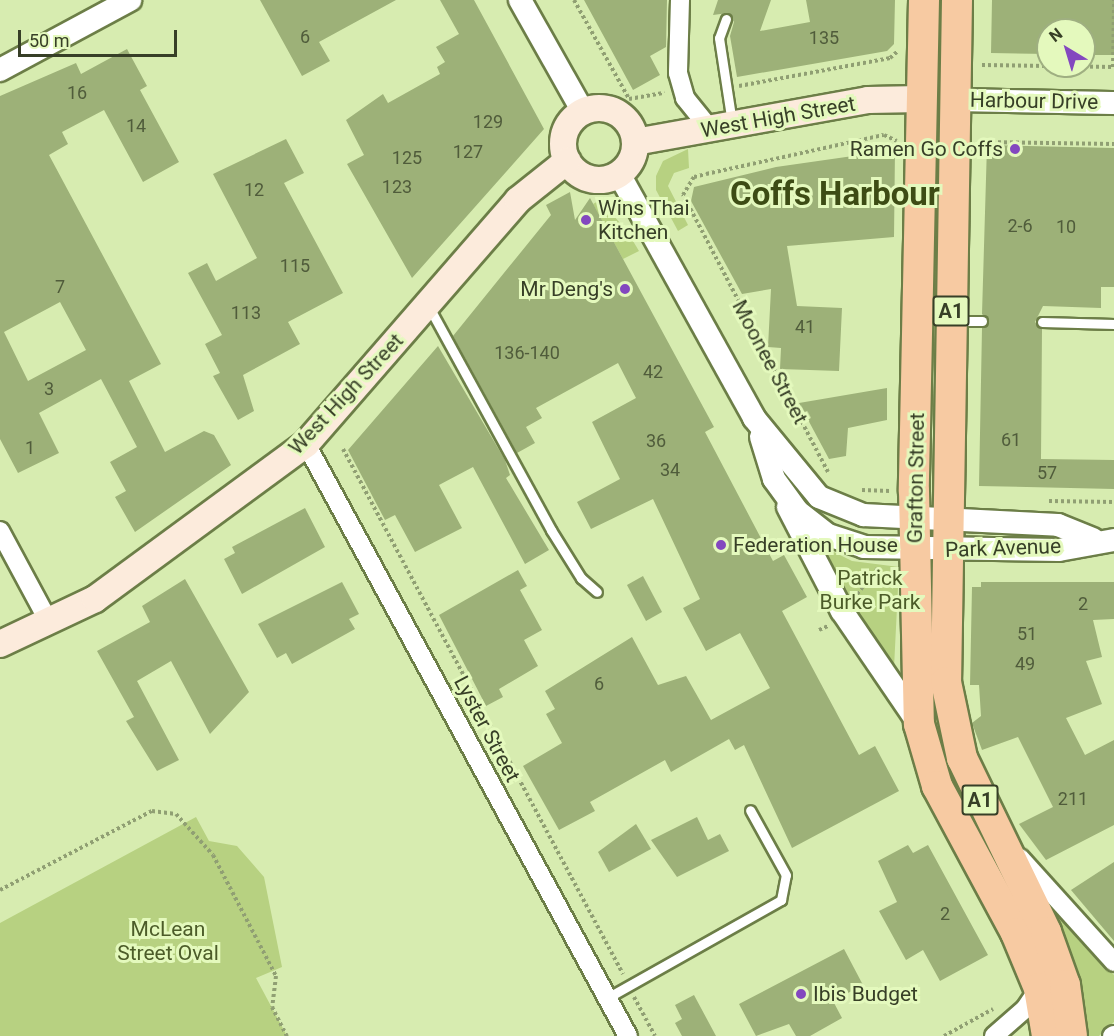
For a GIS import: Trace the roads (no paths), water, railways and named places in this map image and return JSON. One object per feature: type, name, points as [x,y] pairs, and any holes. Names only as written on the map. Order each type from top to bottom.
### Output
[{"type":"highway","name":"Grafton Street","points":[[924,0],[914,519],[919,724],[937,786],[1016,933],[1039,988],[1047,1036]]},
{"type":"highway","name":"Grafton Street","points":[[957,0],[953,100],[947,537],[950,714],[962,758],[994,830],[1046,932],[1065,985],[1072,1036]]},
{"type":"highway","points":[[921,99],[953,100]]},
{"type":"main road","name":"West High Street","points":[[635,142],[868,100],[921,99]]},
{"type":"main road","points":[[583,112],[618,113],[635,142],[632,160],[619,174],[588,179],[567,161],[567,129],[583,112]]},
{"type":"main road","name":"West High Street","points":[[0,644],[49,622],[122,582],[306,444],[518,200],[567,161]]},
{"type":"street","points":[[0,70],[130,0]]},
{"type":"street","points":[[520,0],[583,112]]},
{"type":"street","points":[[680,0],[678,73],[685,98],[721,125]]},
{"type":"street","name":"Harbour Drive","points":[[953,100],[1114,103]]},
{"type":"street","name":"Moonee Street","points":[[619,174],[754,418]]},
{"type":"street","points":[[754,418],[782,494],[842,611],[919,724]]},
{"type":"street","name":"Park Avenue","points":[[754,418],[795,471],[831,505],[863,515],[914,519],[947,537],[1059,550],[1104,540]]},
{"type":"street","name":"Lyster Street","points":[[306,444],[628,1036]]},
{"type":"street","name":"Park Avenue","points":[[782,494],[835,537],[879,550],[914,550],[947,537]]},
{"type":"street","points":[[0,531],[49,622]]},
{"type":"street","points":[[994,830],[1114,962]]},
{"type":"street","points":[[994,1036],[1025,1010],[1039,988]]},
{"type":"lane","points":[[721,125],[726,89],[718,38],[726,19]]},
{"type":"lane","points":[[428,305],[556,539],[581,578],[597,592]]},
{"type":"lane","points":[[951,321],[982,321]]},
{"type":"lane","points":[[1042,322],[1114,324]]},
{"type":"lane","points":[[607,998],[781,900],[786,875],[750,810]]},
{"type":"place","name":"Ramen Go Coffs","points":[[1015,149]]},
{"type":"place","name":"Wins Thai Kitchen","points":[[586,220]]},
{"type":"place","name":"Mr Deng's","points":[[625,289]]},
{"type":"place","name":"Federation House","points":[[721,545]]},
{"type":"place","name":"Ibis Budget","points":[[801,994]]},
{"type":"district","name":"Coffs Harbour","points":[[835,194]]},
{"type":"park label","name":"Patrick Burke Park","points":[[870,590]]},
{"type":"park label","name":"McLean Street Oval","points":[[168,941]]}]
